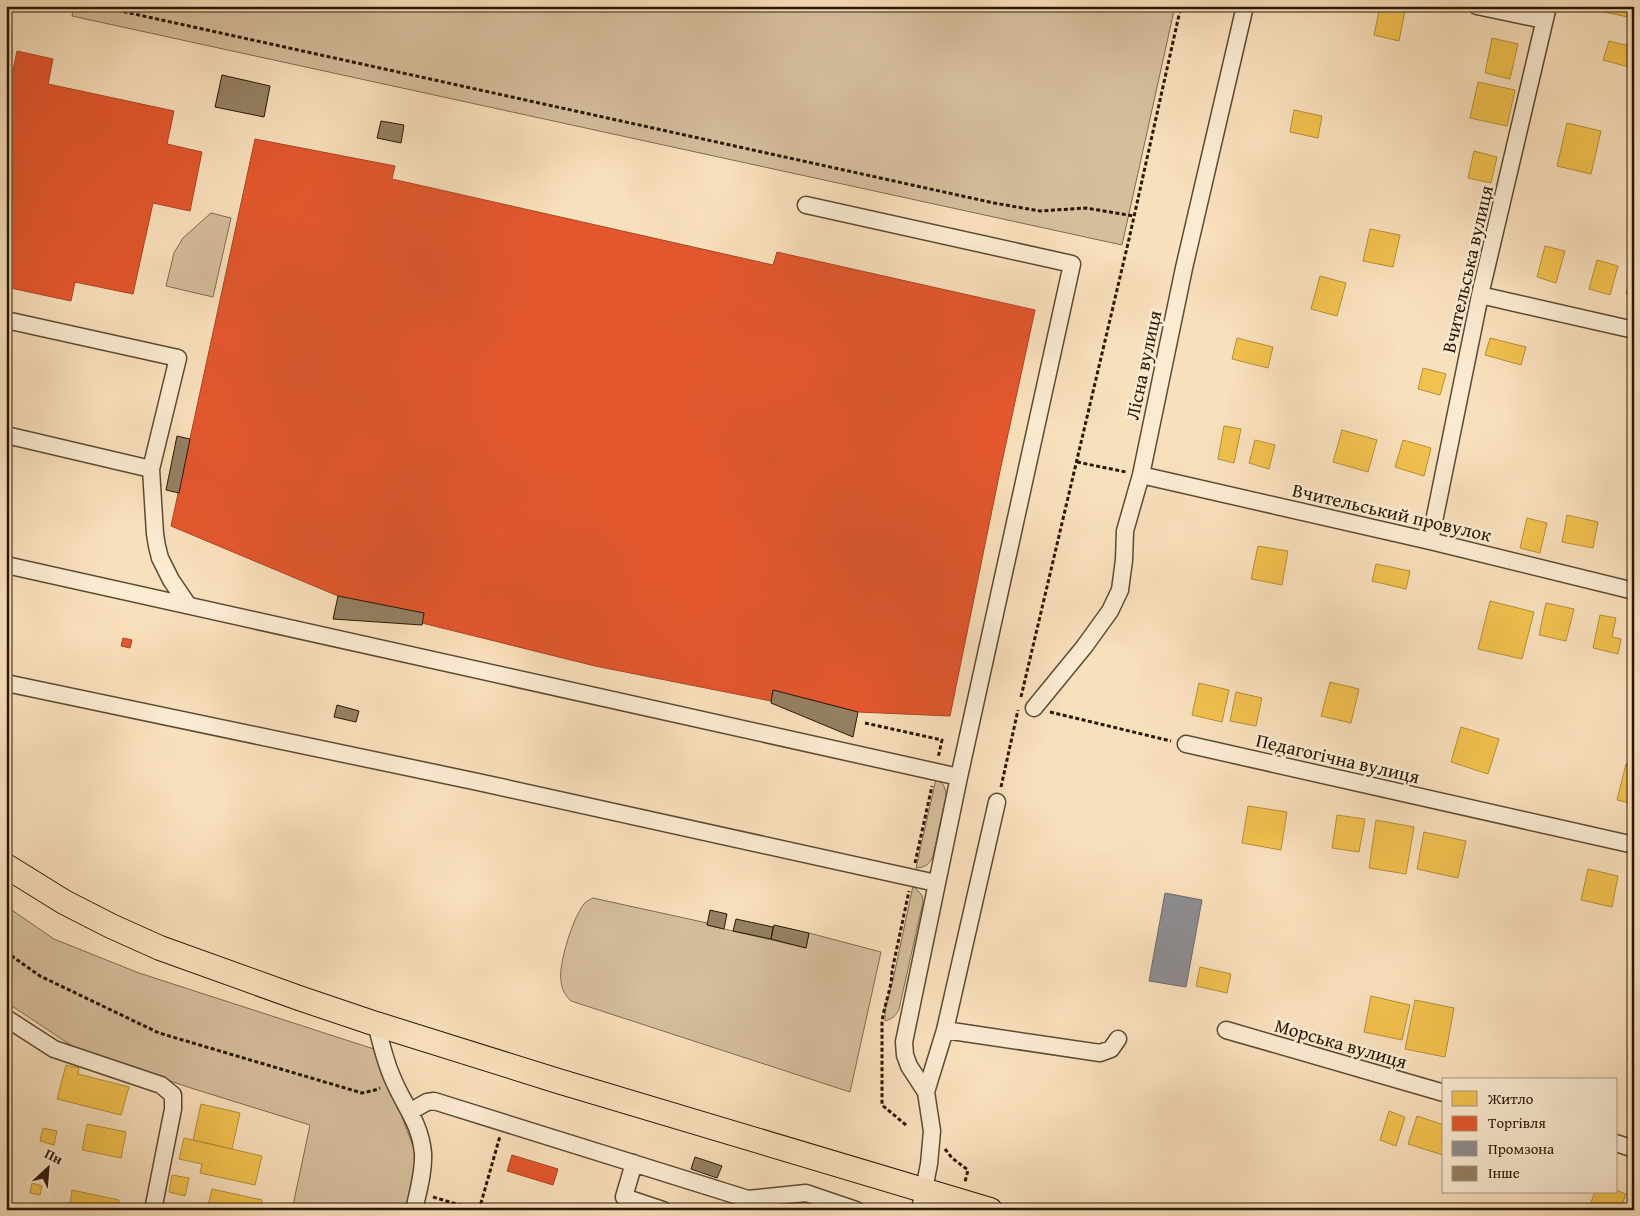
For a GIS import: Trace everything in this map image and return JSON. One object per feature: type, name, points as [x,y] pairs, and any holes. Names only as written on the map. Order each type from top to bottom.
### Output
[{"type":"highway","points":[[6,866],[64,902],[160,948],[376,1024],[558,1081],[922,1200],[990,1210]]},
{"type":"street","name":"Лісна вулиця","points":[[1034,708],[1089,640],[1110,611],[1120,590],[1125,531],[1141,475],[1184,268],[1246,6]]},
{"type":"street","points":[[1477,6],[1546,13]]},
{"type":"street","name":"Вчительська вулиця","points":[[1430,541],[1480,295],[1546,13]]},
{"type":"street","points":[[806,205],[1072,264],[936,883],[904,1042],[905,1055],[909,1066],[926,1092],[932,1131],[929,1164],[922,1200]]},
{"type":"street","points":[[1480,295],[1634,330]]},
{"type":"street","points":[[6,320],[178,358],[151,469],[155,534],[160,558],[171,580],[188,605]]},
{"type":"street","points":[[6,434],[151,469]]},
{"type":"street","name":"Вчительський провулок","points":[[1141,475],[1430,541],[1634,591]]},
{"type":"street","points":[[6,565],[959,777]]},
{"type":"street","points":[[6,683],[542,796],[936,883]]},
{"type":"street","name":"Педагогічна вулиця","points":[[1186,744],[1634,845]]},
{"type":"street","points":[[926,1092],[945,1030],[997,802]]},
{"type":"street","points":[[6,1018],[54,1049],[162,1084],[173,1095],[173,1109],[152,1210]]},
{"type":"street","points":[[376,1024],[392,1079],[411,1111],[419,1132],[423,1153],[414,1210]]},
{"type":"street","points":[[945,1030],[1100,1053],[1112,1049],[1118,1039]]},
{"type":"street","name":"Морська вулиця","points":[[1226,1030],[1442,1092]]},
{"type":"street","points":[[411,1111],[434,1100],[748,1199],[806,1194],[856,1210]]},
{"type":"street","points":[[1618,1144],[1634,1148]]},
{"type":"street","points":[[634,1163],[624,1197],[663,1210]]},
{"type":"path","points":[[98,6],[994,203],[1040,211],[1086,208],[1134,216]]},
{"type":"path","points":[[997,802],[1134,216],[1181,6]]},
{"type":"path","points":[[1076,462],[1141,475]]},
{"type":"path","points":[[1034,708],[1186,744]]},
{"type":"path","points":[[865,723],[942,740],[937,761]]},
{"type":"path","points":[[914,868],[934,779]]},
{"type":"path","points":[[906,1125],[882,1105],[882,1022],[910,886]]},
{"type":"path","points":[[6,952],[40,976],[159,1033],[362,1093],[375,1090],[392,1079]]},
{"type":"path","points":[[418,1193],[477,1210],[504,1122]]},
{"type":"path","points":[[942,1145],[952,1158],[968,1170]]},
{"type":"shaded area","points":[[74,6],[1175,6],[1122,245],[72,16]]},
{"type":"shaded area","points":[[211,213],[231,218],[213,297],[166,286],[174,253],[183,238]]},
{"type":"shaded area","points":[[936,779],[944,786],[946,796],[933,856],[927,865],[916,868]]},
{"type":"shaded area","points":[[913,886],[922,895],[923,902],[899,1009],[894,1017],[885,1021],[885,1010]]},
{"type":"shaded area","points":[[593,898],[707,923],[707,925],[806,948],[809,933],[881,952],[850,1092],[571,1001],[564,992],[561,981],[564,953],[575,919],[585,903]]},
{"type":"shaded area","points":[[6,906],[54,939],[139,973],[377,1050],[417,1157],[406,1210],[292,1210],[310,1125],[78,1050],[6,1002]]},
{"type":"building: Житло","points":[[1380,6],[1406,6],[1399,41],[1374,35]]},
{"type":"building: Житло","points":[[1600,6],[1630,6],[1628,17],[1599,11]]},
{"type":"building: Житло","points":[[1492,38],[1518,44],[1510,79],[1485,73]]},
{"type":"building: Житло","points":[[1609,41],[1634,47],[1633,68],[1603,60]]},
{"type":"building: Житло","points":[[1478,82],[1515,90],[1507,126],[1470,118]]},
{"type":"building: Житло","points":[[1294,110],[1322,116],[1318,138],[1290,132]]},
{"type":"building: Житло","points":[[1567,123],[1601,131],[1591,174],[1557,166]]},
{"type":"building: Житло","points":[[1474,151],[1497,157],[1491,183],[1468,178]]},
{"type":"building: Житло","points":[[1370,229],[1400,235],[1393,267],[1363,261]]},
{"type":"building: Житло","points":[[1545,246],[1565,251],[1556,283],[1537,277]]},
{"type":"building: Житло","points":[[1597,260],[1618,266],[1610,295],[1589,289]]},
{"type":"building: Житло","points":[[1634,266],[1634,296],[1626,294]]},
{"type":"building: Житло","points":[[1320,276],[1346,283],[1337,316],[1311,309]]},
{"type":"building: Житло","points":[[1237,338],[1273,347],[1268,368],[1232,359]]},
{"type":"building: Житло","points":[[1490,338],[1526,347],[1521,365],[1485,355]]},
{"type":"building: Житло","points":[[1423,368],[1446,374],[1440,395],[1418,389]]},
{"type":"building: Житло","points":[[1224,426],[1241,429],[1234,463],[1218,459]]},
{"type":"building: Житло","points":[[1342,430],[1377,440],[1368,472],[1333,462]]},
{"type":"building: Житло","points":[[1255,440],[1275,445],[1269,469],[1249,463]]},
{"type":"building: Житло","points":[[1403,440],[1431,448],[1424,476],[1395,467]]},
{"type":"building: Житло","points":[[1567,515],[1598,522],[1593,548],[1562,542]]},
{"type":"building: Житло","points":[[1527,518],[1547,523],[1540,553],[1520,548]]},
{"type":"building: Житло","points":[[1258,546],[1288,551],[1282,585],[1251,579]]},
{"type":"building: Житло","points":[[1376,564],[1410,571],[1406,589],[1372,581]]},
{"type":"building: Житло","points":[[1490,601],[1534,612],[1522,659],[1478,649]]},
{"type":"building: Житло","points":[[1546,603],[1574,609],[1566,641],[1539,635]]},
{"type":"building: Житло","points":[[1600,615],[1616,618],[1612,637],[1621,639],[1618,654],[1593,648]]},
{"type":"building: Житло","points":[[1330,682],[1359,689],[1351,723],[1321,716]]},
{"type":"building: Житло","points":[[1199,683],[1229,690],[1222,722],[1192,715]]},
{"type":"building: Житло","points":[[1236,692],[1262,698],[1256,726],[1230,721]]},
{"type":"building: Житло","points":[[1461,727],[1499,739],[1488,774],[1451,762]]},
{"type":"building: Житло","points":[[1626,764],[1634,766],[1634,804],[1617,800]]},
{"type":"building: Житло","points":[[1248,806],[1287,812],[1281,850],[1242,843]]},
{"type":"building: Житло","points":[[1337,815],[1365,819],[1359,852],[1332,848]]},
{"type":"building: Житло","points":[[1376,820],[1414,827],[1406,874],[1369,868]]},
{"type":"building: Житло","points":[[1424,832],[1466,841],[1458,878],[1417,869]]},
{"type":"building: Житло","points":[[1588,869],[1618,876],[1612,907],[1581,900]]},
{"type":"building: Житло","points":[[1200,967],[1231,974],[1227,993],[1196,986]]},
{"type":"building: Житло","points":[[1371,996],[1410,1005],[1402,1040],[1364,1032]]},
{"type":"building: Житло","points":[[1415,1000],[1454,1008],[1445,1057],[1405,1049]]},
{"type":"building: Житло","points":[[1632,1032],[1634,1032],[1634,1061],[1627,1060]]},
{"type":"building: Житло","points":[[66,1065],[79,1068],[78,1074],[129,1087],[121,1115],[57,1099]]},
{"type":"building: Житло","points":[[201,1104],[240,1113],[232,1149],[193,1140]]},
{"type":"building: Житло","points":[[1389,1111],[1405,1117],[1396,1146],[1380,1140]]},
{"type":"building: Житло","points":[[1417,1116],[1442,1124],[1442,1155],[1408,1144]]},
{"type":"building: Житло","points":[[87,1124],[126,1132],[121,1158],[82,1150]]},
{"type":"building: Житло","points":[[43,1128],[57,1131],[54,1145],[40,1141]]},
{"type":"building: Житло","points":[[184,1138],[262,1156],[255,1185],[200,1173],[202,1164],[179,1159]]},
{"type":"building: Житло","points":[[172,1175],[189,1178],[185,1196],[169,1192]]},
{"type":"building: Житло","points":[[32,1183],[42,1186],[40,1195],[30,1193]]},
{"type":"building: Житло","points":[[212,1189],[262,1200],[260,1210],[207,1210]]},
{"type":"building: Житло","points":[[72,1190],[119,1200],[117,1210],[69,1210]]},
{"type":"building: Житло","points":[[1618,1191],[1626,1194],[1620,1210],[1588,1210],[1594,1194],[1618,1194]]},
{"type":"building: Торгівля","points":[[17,51],[53,59],[48,84],[174,111],[167,144],[202,152],[190,211],[153,203],[133,294],[75,282],[71,301],[6,287],[6,74],[12,75]]},
{"type":"building: Торгівля","points":[[255,139],[395,166],[392,179],[773,265],[777,252],[1035,310],[950,716],[858,712],[773,690],[771,701],[595,666],[422,623],[424,613],[338,596],[171,526]]},
{"type":"building: Торгівля","points":[[123,638],[132,640],[130,648],[121,646]]},
{"type":"building: Торгівля","points":[[512,1155],[558,1169],[553,1185],[507,1171]]},
{"type":"building: Промзона","points":[[1165,893],[1202,900],[1186,987],[1149,981]]},
{"type":"building: Інше","points":[[222,75],[270,86],[264,117],[215,107]]},
{"type":"building: Інше","points":[[381,121],[404,125],[401,143],[377,138]]},
{"type":"building: Інше","points":[[177,436],[190,439],[179,493],[166,490]]},
{"type":"building: Інше","points":[[338,596],[424,613],[422,625],[333,619]]},
{"type":"building: Інше","points":[[773,690],[858,712],[853,737],[771,703]]},
{"type":"building: Інше","points":[[337,705],[359,711],[356,722],[334,717]]},
{"type":"building: Інше","points":[[710,910],[727,914],[724,929],[707,925]]},
{"type":"building: Інше","points":[[736,919],[773,927],[771,939],[733,931]]},
{"type":"building: Інше","points":[[774,925],[809,933],[806,948],[771,939]]},
{"type":"building: Інше","points":[[695,1157],[722,1166],[717,1178],[691,1169]]}]
